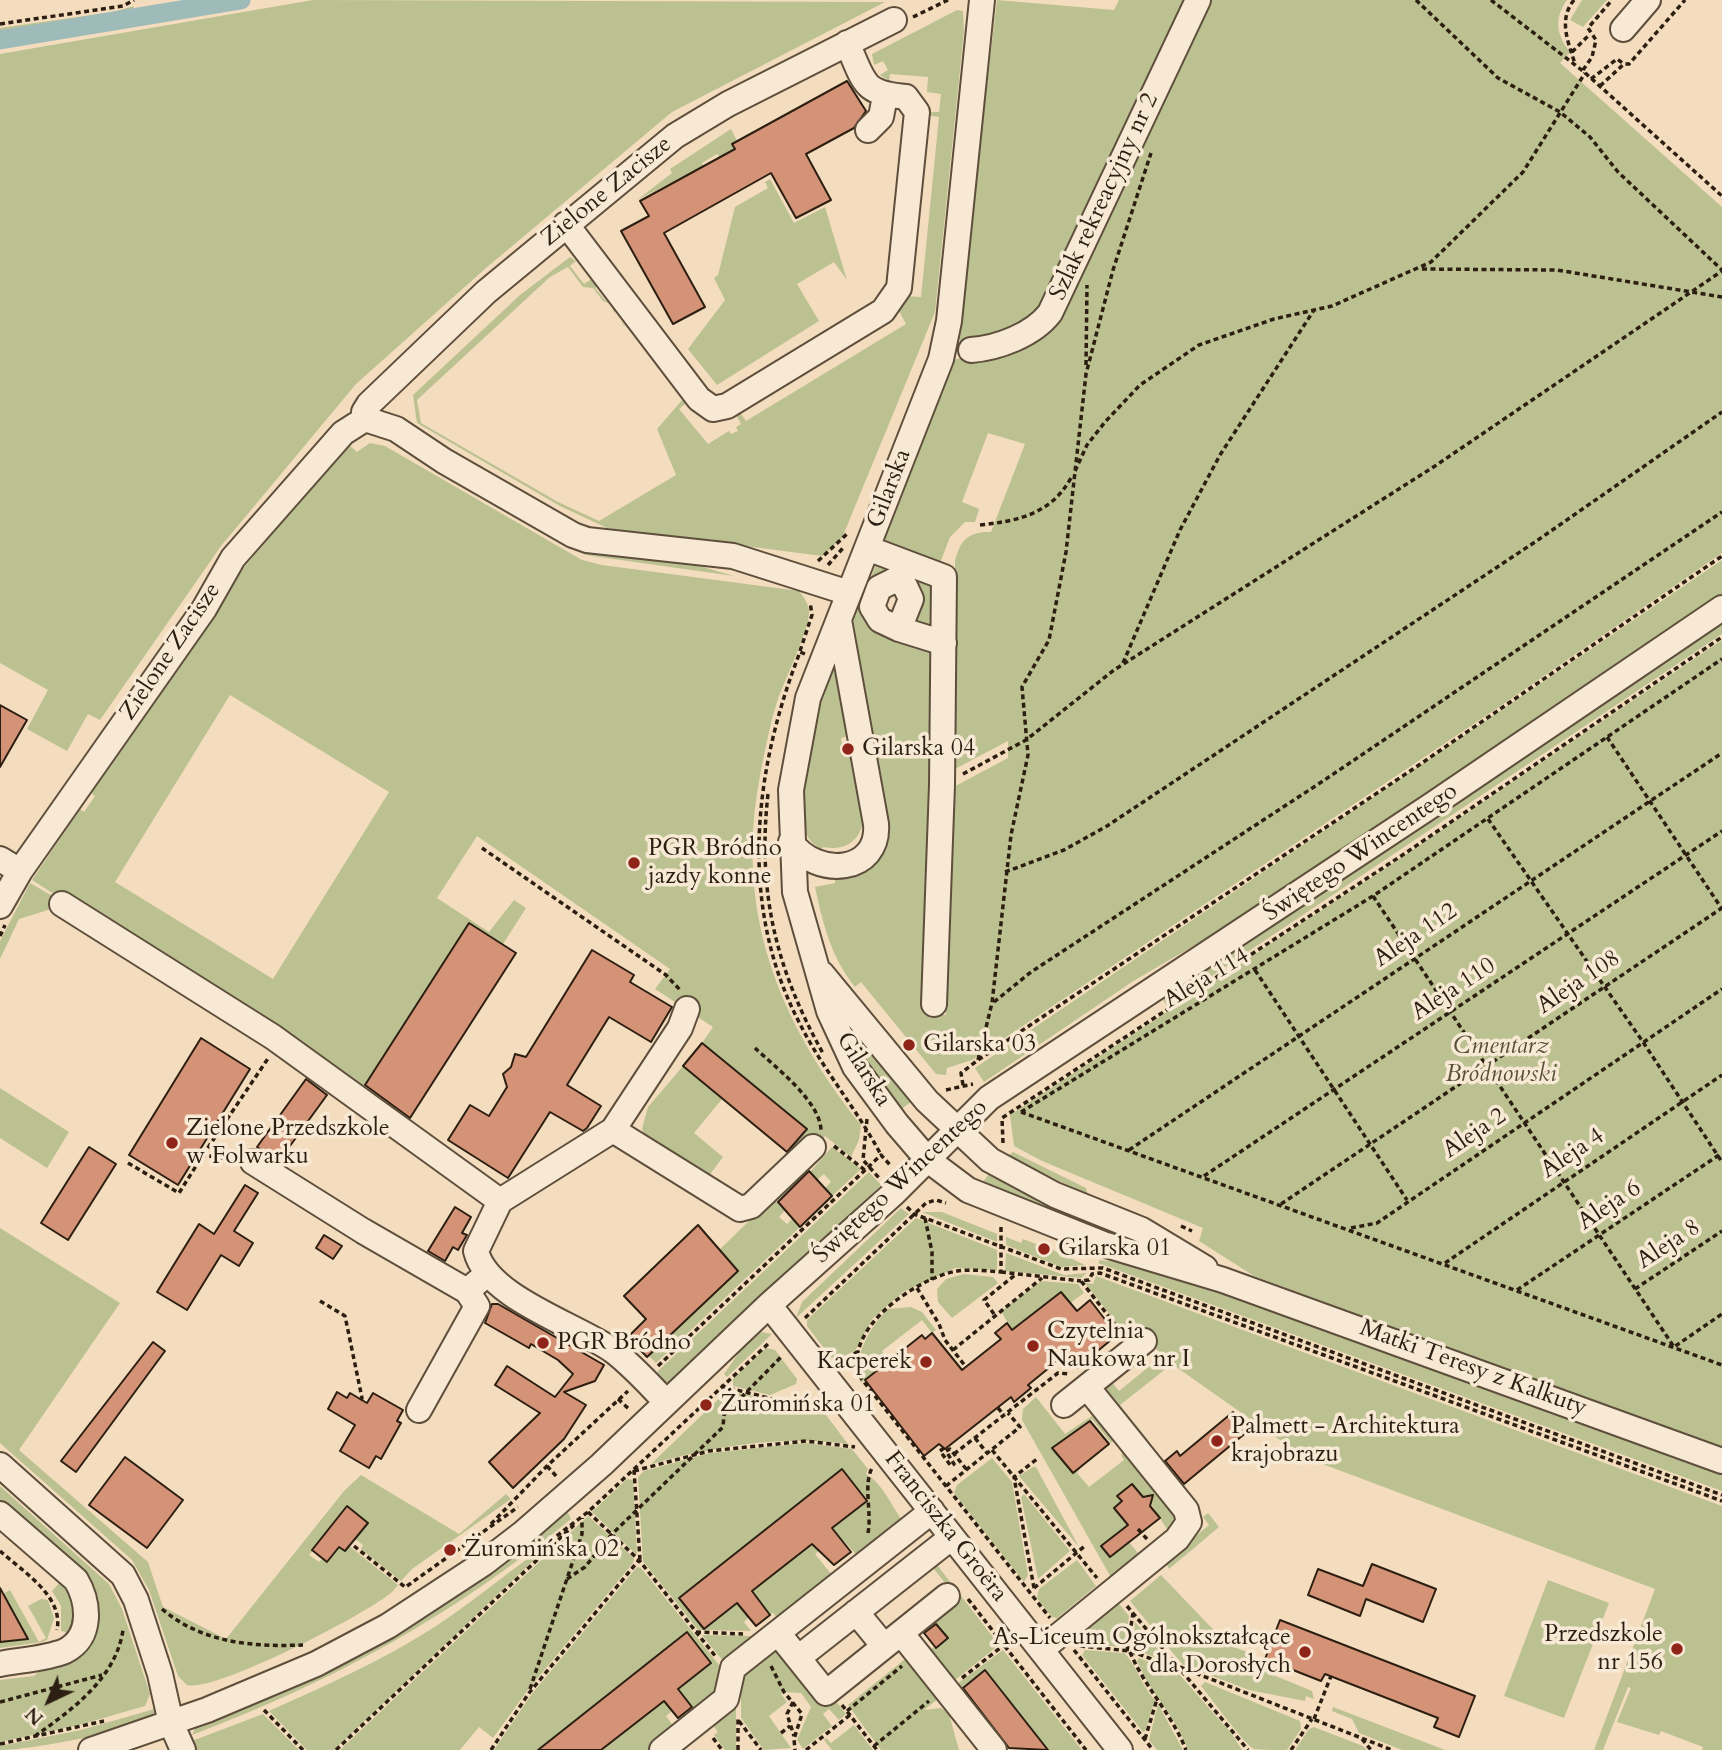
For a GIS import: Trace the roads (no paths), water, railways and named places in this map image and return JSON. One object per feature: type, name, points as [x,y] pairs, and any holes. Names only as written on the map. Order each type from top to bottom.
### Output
[{"type":"street","name":"Gilarska","points":[[928,1160],[897,1124],[846,1052],[829,1011],[795,892],[791,790],[808,698],[811,657],[839,619],[940,362],[945,342],[982,0]]},
{"type":"street","name":"Szlak rekreacyjny nr 2","points":[[971,350],[1014,339],[1040,324],[1050,313],[1198,0]]},
{"type":"street","points":[[1623,29],[1648,0]]},
{"type":"street","name":"Zielone Zacisze","points":[[0,906],[10,865],[204,609],[233,545],[350,426],[365,419],[363,412],[369,404],[452,322],[652,154],[691,126],[889,22]]},
{"type":"street","points":[[566,224],[702,402],[713,409],[727,406],[883,311],[895,297],[917,112],[906,97],[885,96],[868,85],[847,43]]},
{"type":"street","points":[[869,131],[881,117],[885,96]]},
{"type":"street","points":[[365,419],[396,429],[444,461],[573,535],[587,540],[814,565],[849,593]]},
{"type":"street","points":[[867,548],[944,577],[942,785],[934,1004]]},
{"type":"street","name":"Świętego Wincentego","points":[[91,1750],[208,1710],[337,1654],[450,1586],[523,1533],[928,1160],[957,1130],[996,1108],[1722,608]]},
{"type":"street","points":[[791,842],[810,861],[829,866],[863,857],[876,838],[876,824],[839,619]]},
{"type":"street","points":[[899,629],[944,643]]},
{"type":"street","points":[[62,904],[273,1037],[500,1201]]},
{"type":"street","name":"Gilarska","points":[[819,970],[927,1101],[957,1130]]},
{"type":"street","points":[[666,1402],[611,1350],[501,1286],[487,1274],[476,1251],[500,1201],[613,1130],[680,1028],[687,1009]]},
{"type":"street","points":[[613,1130],[740,1209],[751,1206],[813,1147]]},
{"type":"street","name":"Matki Teresy z Kalkuty","points":[[957,1130],[990,1160],[1015,1176],[1142,1230],[1223,1280]]},
{"type":"street","name":"Matki Teresy z Kalkuty","points":[[928,1160],[968,1190],[1040,1220],[1138,1256],[1223,1280],[1722,1461]]},
{"type":"street","points":[[253,1162],[363,1231],[467,1291],[477,1306],[419,1410]]},
{"type":"street","points":[[467,1291],[487,1274]]},
{"type":"street","name":"Franciszka Groëra","points":[[769,1305],[1120,1750]]},
{"type":"street","points":[[1064,1405],[1083,1381],[1135,1340]]},
{"type":"street","points":[[1041,1650],[1109,1588],[1180,1537],[1187,1528],[1189,1518],[1186,1510],[1083,1381]]},
{"type":"street","points":[[0,1465],[123,1575],[136,1600],[160,1674],[171,1723],[184,1750]]},
{"type":"street","points":[[662,1750],[710,1712],[729,1693],[732,1671],[767,1633],[932,1511]]},
{"type":"street","points":[[0,1514],[76,1580],[88,1611],[78,1641],[64,1651],[0,1664]]},
{"type":"street","points":[[807,1651],[952,1536]]},
{"type":"street","points":[[767,1633],[807,1651],[831,1684],[893,1640],[947,1596]]},
{"type":"street","points":[[856,1612],[893,1640],[918,1654],[994,1750]]},
{"type":"street","points":[[160,1674],[181,1695],[208,1710]]},
{"type":"waterway","points":[[0,40],[241,0]]},
{"type":"place","name":"Gilarska 04","points":[[848,749]]},
{"type":"place","name":"PGR Bródno jazdy konne","points":[[634,863]]},
{"type":"place","name":"Gilarska 03","points":[[909,1045]]},
{"type":"place","name":"Zielone Przedszkole w Folwarku","points":[[172,1143]]},
{"type":"place","name":"Gilarska 01","points":[[1044,1249]]},
{"type":"place","name":"PGR Bródno","points":[[543,1343]]},
{"type":"place","name":"Czytelnia Naukowa nr I","points":[[1033,1346]]},
{"type":"place","name":"Kacperek","points":[[926,1362]]},
{"type":"place","name":"Żuromińska 01","points":[[706,1405]]},
{"type":"place","name":"Palmett - Architektura krajobrazu","points":[[1217,1441]]},
{"type":"place","name":"Żuromińska 02","points":[[450,1550]]},
{"type":"place","name":"Przedszkole nr 156","points":[[1677,1649]]},
{"type":"place","name":"As-Liceum Ogólnokształcące dla Dorosłych","points":[[1305,1652]]},
{"type":"park label","name":"Cmentarz Bródnowski","points":[[1501,1061]]}]
